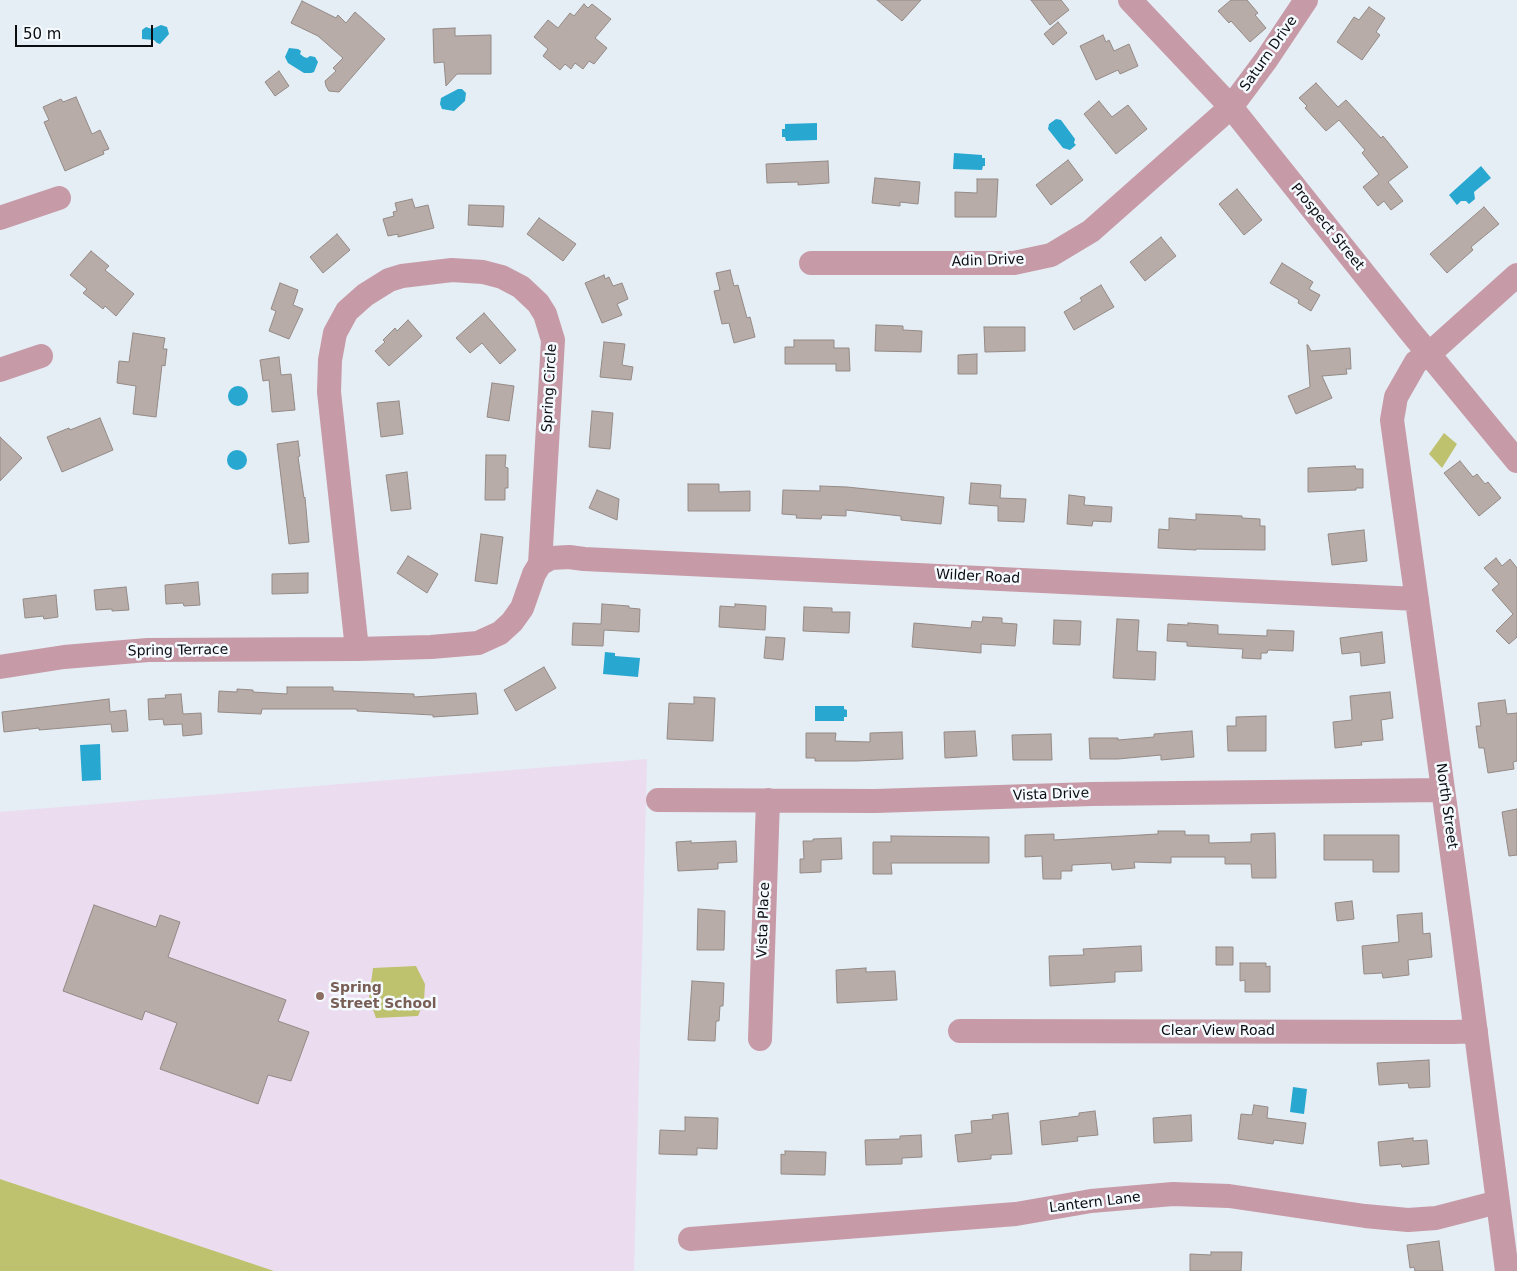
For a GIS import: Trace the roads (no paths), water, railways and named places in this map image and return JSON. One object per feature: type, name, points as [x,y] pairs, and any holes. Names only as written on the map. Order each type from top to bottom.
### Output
[{"type":"street","name":"Prospect Street","points":[[1130,0],[1231,107],[1428,354],[1517,461]]},
{"type":"street","name":"Saturn Drive","points":[[1231,107],[1266,60],[1306,0]]},
{"type":"street","name":"Adin Drive","points":[[811,263],[1014,262],[1051,255],[1091,231],[1231,107]]},
{"type":"street","points":[[0,218],[59,198]]},
{"type":"street","name":"Spring Circle","points":[[452,270],[483,272],[502,277],[521,288],[538,303],[545,314],[553,340],[540,564],[534,574],[522,608],[512,622],[500,633],[478,643],[431,647],[357,649],[330,395],[330,360],[335,333],[347,311],[365,295],[389,280],[402,276],[452,270]]},
{"type":"street","name":"North Street","points":[[1508,1271],[1444,790],[1392,420],[1396,397],[1416,362],[1428,354],[1517,275]]},
{"type":"street","points":[[0,370],[42,356]]},
{"type":"street","name":"Wilder Road","points":[[540,564],[551,558],[569,556],[602,560],[1417,599]]},
{"type":"street","name":"Spring Terrace","points":[[0,668],[64,657],[148,650],[357,649]]},
{"type":"street","name":"Vista Drive","points":[[658,800],[871,801],[1092,794],[1444,790]]},
{"type":"street","name":"Vista Place","points":[[760,1039],[768,800]]},
{"type":"street","name":"Clear View Road","points":[[960,1031],[1476,1031]]},
{"type":"street","name":"Lantern Lane","points":[[690,1239],[1011,1214],[1091,1201],[1173,1194],[1230,1196],[1364,1216],[1408,1220],[1436,1218],[1498,1202]]},
{"type":"water","points":[[161,25],[167,27],[169,34],[160,44],[154,40],[142,39],[142,30],[146,27],[152,29]]},
{"type":"water","points":[[289,48],[298,49],[304,57],[315,57],[318,62],[314,72],[304,73],[288,63],[285,57]]},
{"type":"water","points":[[458,89],[462,89],[466,93],[465,101],[454,111],[442,109],[440,104],[441,98]]},
{"type":"water","points":[[1056,119],[1061,120],[1075,139],[1074,143],[1076,145],[1070,150],[1063,148],[1048,129],[1049,124]]},
{"type":"water","points":[[817,123],[817,140],[786,141],[785,137],[782,137],[782,129],[785,129],[785,124]]},
{"type":"water","points":[[954,153],[982,155],[982,158],[985,158],[985,166],[983,166],[982,170],[953,169]]},
{"type":"water","points":[[1481,166],[1491,178],[1474,192],[1475,199],[1469,204],[1466,201],[1461,201],[1457,205],[1449,195]]},
{"type":"water","points":[[238,386],[245,389],[248,396],[245,403],[238,406],[231,403],[228,396],[231,389]]},
{"type":"water","points":[[237,450],[244,453],[247,460],[244,467],[237,470],[230,467],[227,460],[230,453]]},
{"type":"water","points":[[605,652],[615,653],[615,656],[640,658],[638,677],[603,674]]},
{"type":"water","points":[[815,706],[844,706],[844,709],[847,710],[847,717],[844,717],[844,721],[815,721]]},
{"type":"water","points":[[100,744],[101,780],[82,781],[80,745]]},
{"type":"water","points":[[1293,1087],[1307,1089],[1304,1114],[1290,1112]]},
{"type":"place","name":"Spring Street School","points":[[320,996]]}]
